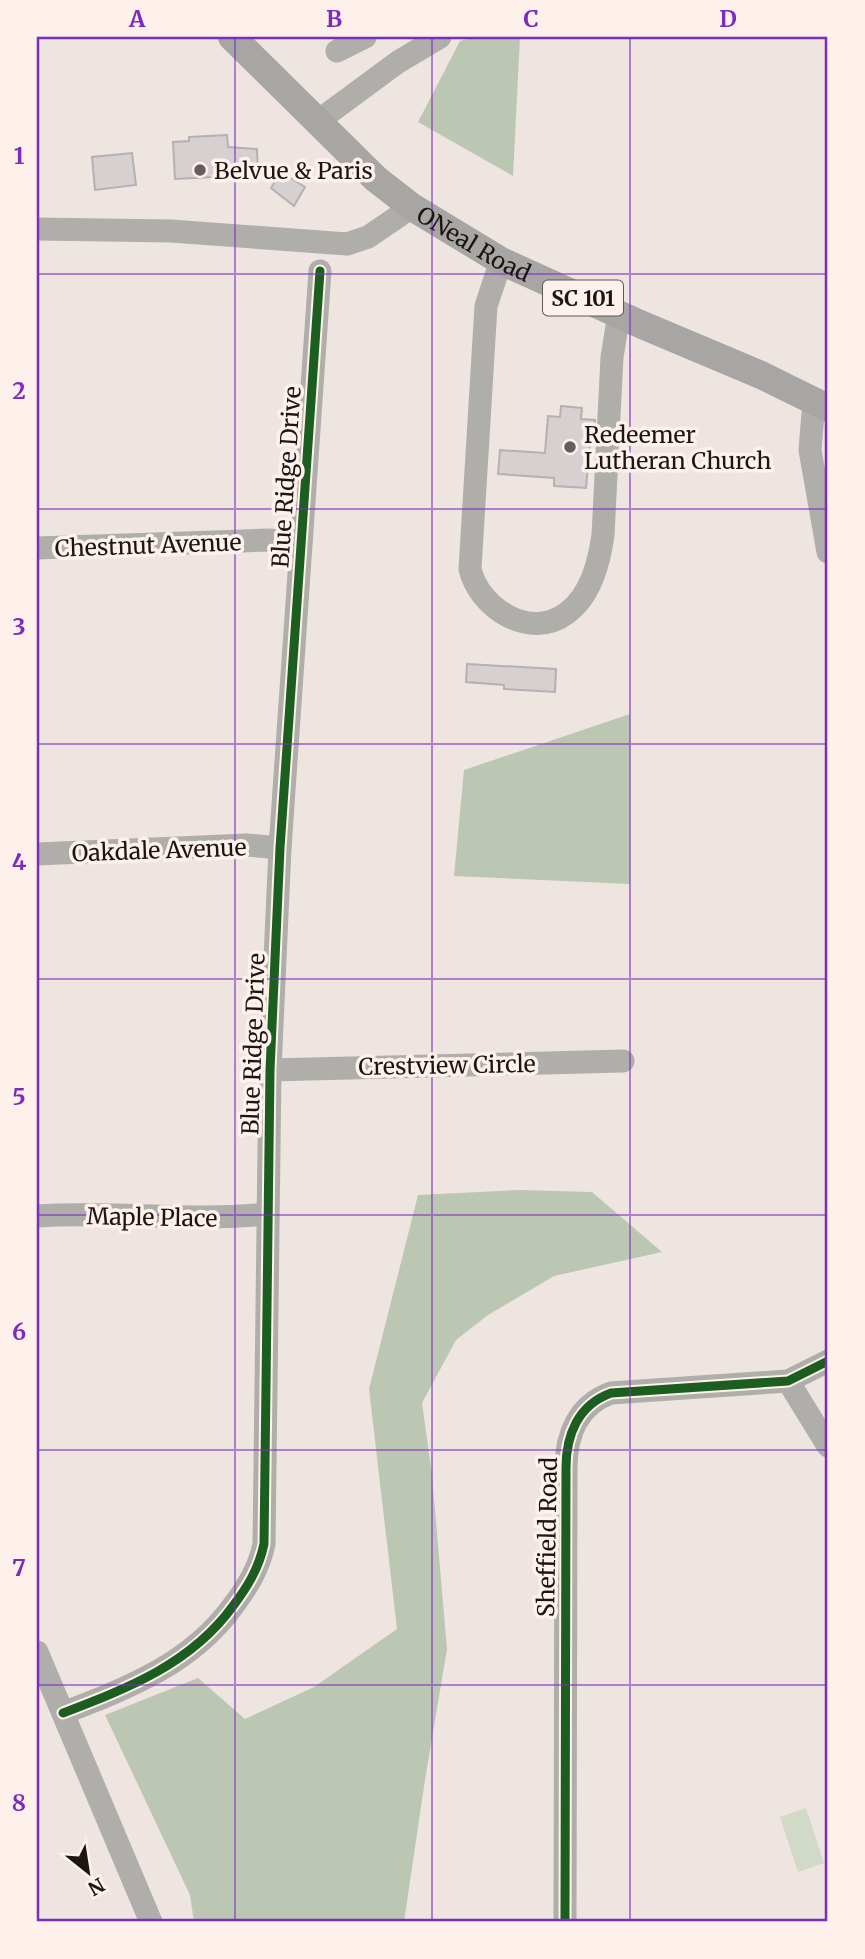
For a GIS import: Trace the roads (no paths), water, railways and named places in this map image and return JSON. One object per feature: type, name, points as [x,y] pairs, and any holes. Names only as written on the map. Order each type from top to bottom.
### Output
[{"type":"main road","name":"SC 101","points":[[232,37],[376,179],[412,207]]},
{"type":"main road","name":"ONeal Road","points":[[412,207],[501,261],[761,375],[821,405]]},
{"type":"street","points":[[337,51],[365,37]]},
{"type":"street","points":[[318,121],[429,39]]},
{"type":"street","name":"ONeal Road","points":[[37,229],[171,231],[347,244],[368,237],[412,207]]},
{"type":"street","points":[[501,261],[486,306],[470,569],[482,596],[495,609],[513,619],[530,623],[549,621],[565,614],[578,603],[591,581],[599,559],[603,535],[612,357],[619,314]]},
{"type":"street","name":"Blue Ridge Drive","points":[[62,1713],[156,1673],[190,1652],[224,1619],[248,1586],[258,1567],[264,1544],[270,1070],[280,848],[320,271]]},
{"type":"street","points":[[821,405],[810,450],[828,552]]},
{"type":"street","name":"Chestnut Avenue","points":[[37,548],[267,540],[301,542]]},
{"type":"street","name":"Oakdale Avenue","points":[[37,854],[247,845],[280,848]]},
{"type":"street","name":"Crestview Circle","points":[[270,1070],[623,1061]]},
{"type":"street","name":"Maple Place","points":[[37,1216],[231,1218],[267,1214]]},
{"type":"street","name":"Sheffield Road","points":[[565,1922],[565,1519],[566,1456],[571,1431],[592,1403],[611,1393],[788,1381],[828,1361]]},
{"type":"street","points":[[788,1381],[828,1446]]},
{"type":"street","points":[[37,1652],[151,1922]]},
{"type":"place","name":"Belvue & Paris","points":[[200,170]]},
{"type":"place","name":"Redeemer Lutheran Church","points":[[570,447]]}]
